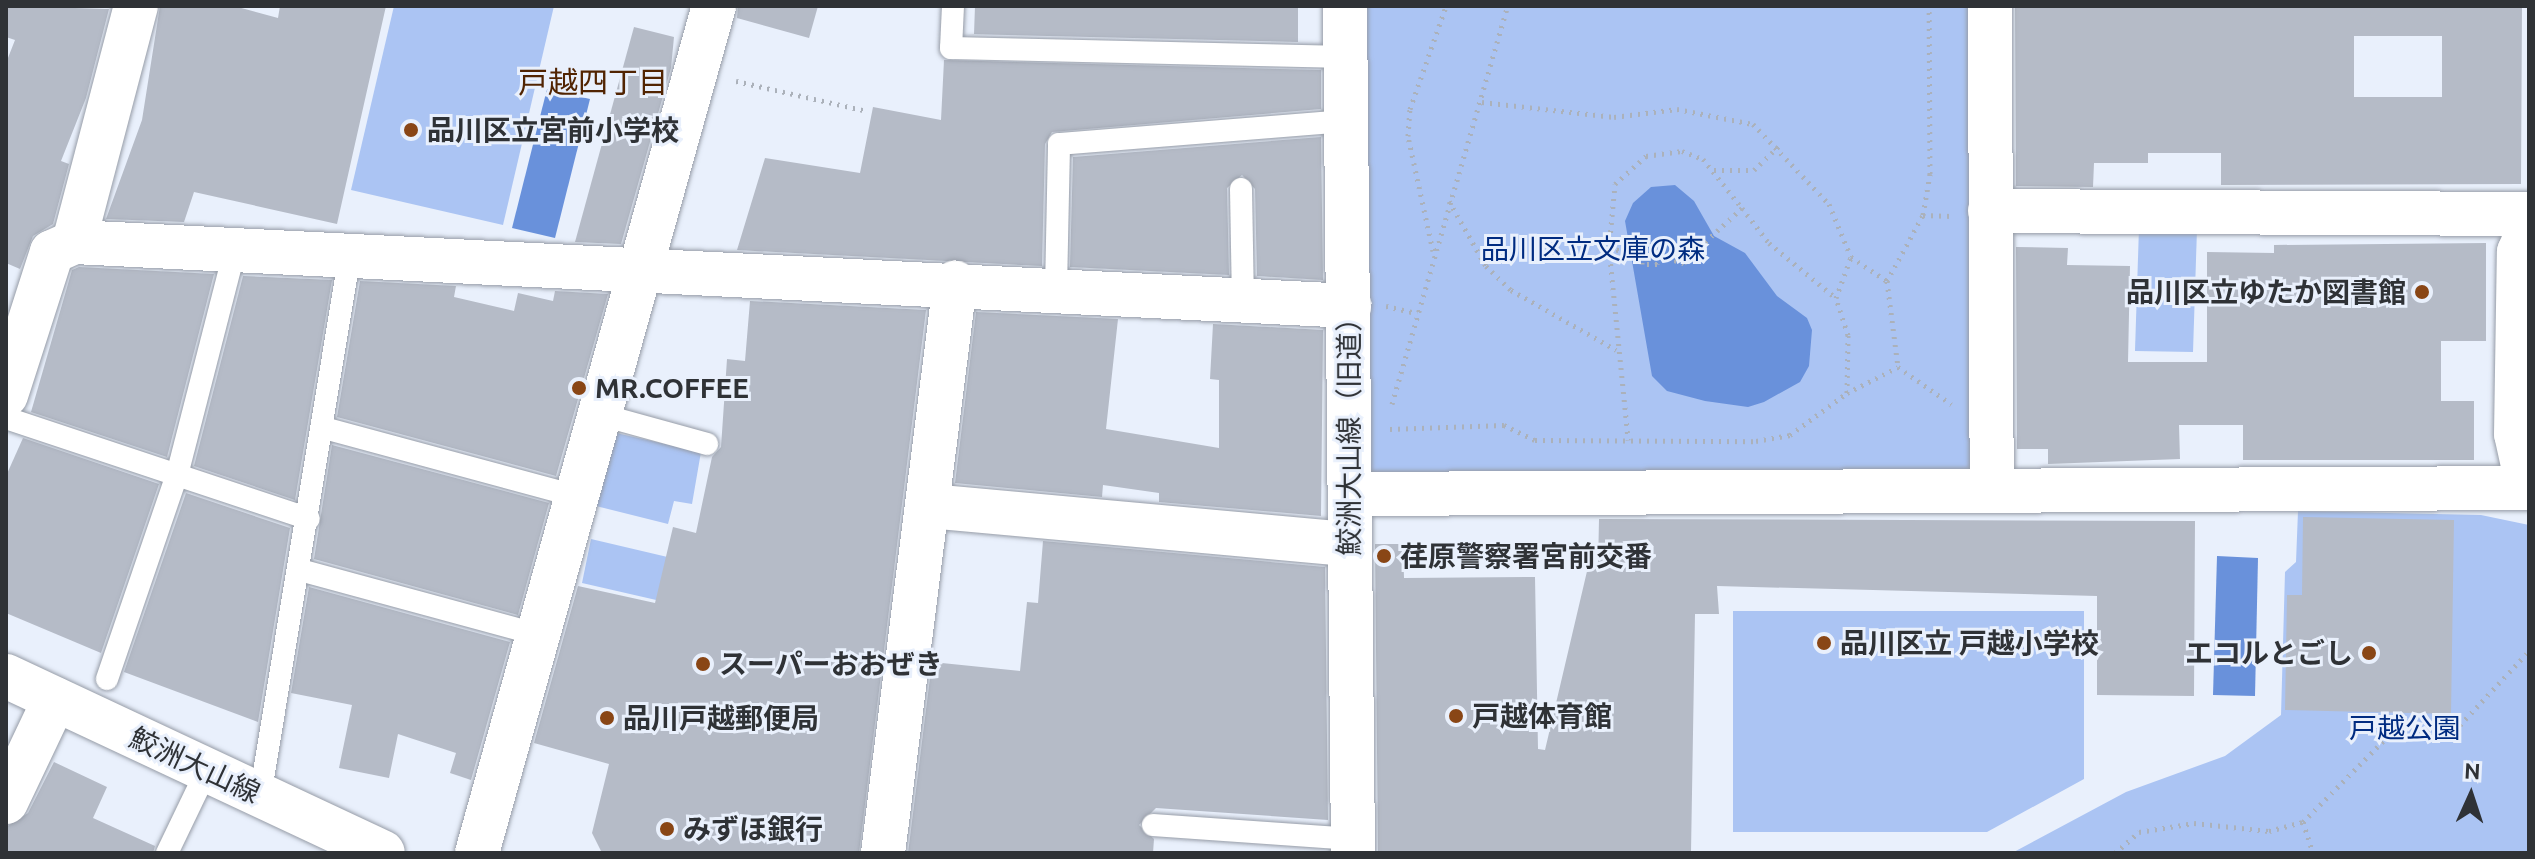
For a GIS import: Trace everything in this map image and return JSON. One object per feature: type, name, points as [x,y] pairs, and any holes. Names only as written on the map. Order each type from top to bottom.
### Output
[{"type":"street","points":[[74,242],[136,6]]},
{"type":"street","points":[[477,853],[714,6]]},
{"type":"street","name":"鮫洲大山線（旧道）","points":[[1345,6],[1353,846]]},
{"type":"street","points":[[1990,6],[1992,488]]},
{"type":"street","points":[[1990,211],[2529,214]]},
{"type":"street","points":[[1351,494],[1992,488],[2529,488],[2516,434],[2519,252],[2529,228]]},
{"type":"street","points":[[6,395],[52,252],[74,242],[955,283],[1349,306]]},
{"type":"street","points":[[883,853],[955,283]]},
{"type":"street","points":[[929,506],[1349,544]]},
{"type":"street","name":"鮫洲大山線","points":[[6,676],[383,853]]},
{"type":"street","points":[[6,802],[55,699]]},
{"type":"lane","points":[[953,6],[951,48],[1346,57]]},
{"type":"lane","points":[[1056,289],[1059,144],[1347,121]]},
{"type":"lane","points":[[1241,189],[1243,300]]},
{"type":"lane","points":[[107,679],[177,475],[235,249]]},
{"type":"lane","points":[[260,796],[309,519],[350,254]]},
{"type":"lane","points":[[602,415],[707,444]]},
{"type":"lane","points":[[6,418],[309,519]]},
{"type":"lane","points":[[324,428],[579,497]]},
{"type":"lane","points":[[300,570],[539,635]]},
{"type":"lane","points":[[167,853],[207,770]]},
{"type":"lane","points":[[1153,825],[1353,846]]},
{"type":"path","points":[[1434,252],[1408,136],[1410,109],[1446,6]]},
{"type":"path","points":[[1508,6],[1385,429],[1437,432],[1470,422],[1504,425],[1535,440],[1756,441],[1790,435],[1847,393],[1898,367]]},
{"type":"path","points":[[1929,6],[1930,174],[1923,215],[1887,281],[1898,367],[1957,408]]},
{"type":"path","points":[[696,71],[867,111]]},
{"type":"path","points":[[1482,102],[1614,117],[1677,109],[1719,114],[1753,124],[1779,146],[1829,204],[1851,257],[1887,281]]},
{"type":"path","points":[[1714,170],[1754,170],[1779,146]]},
{"type":"path","points":[[1628,440],[1617,351],[1609,208],[1629,168],[1646,156],[1682,151],[1714,170],[1769,243],[1836,298],[1848,335],[1847,393]]},
{"type":"path","points":[[1449,201],[1486,266],[1511,290],[1617,351]]},
{"type":"path","points":[[1609,248],[1642,255],[1642,264],[1657,264],[1658,255],[1684,263],[1690,256],[1684,250],[1696,238],[1703,244],[1742,208]]},
{"type":"path","points":[[1836,298],[1851,257]]},
{"type":"path","points":[[2115,853],[2139,832],[2180,825],[2269,831],[2303,822],[2388,736],[2460,725],[2529,651]]},
{"type":"path","points":[[2303,822],[2313,853]]},
{"type":"green space","points":[[394,6],[554,6],[503,225],[351,190]]},
{"type":"green space","name":"品川区立文庫の森","points":[[1348,6],[1991,6],[1992,488],[1351,494]]},
{"type":"green space","points":[[2139,227],[2197,229],[2193,352],[2135,351]]},
{"type":"green space","points":[[616,433],[701,452],[692,504],[674,501],[668,524],[596,506]]},
{"type":"green space","name":"戸越公園","points":[[2298,511],[2481,515],[2529,525],[2529,853],[2012,853],[2126,792],[2225,756],[2281,715],[2285,572],[2296,562]]},
{"type":"green space","points":[[591,539],[761,579],[761,624],[582,583]]},
{"type":"green space","points":[[1733,611],[2084,611],[2084,779],[1987,832],[1733,832]]},
{"type":"shaded area","points":[[547,89],[590,99],[555,238],[512,228]]},
{"type":"shaded area","points":[[1675,185],[1694,201],[1714,236],[1745,253],[1777,296],[1807,318],[1812,330],[1809,366],[1800,382],[1764,402],[1748,407],[1705,401],[1667,391],[1652,376],[1625,221],[1633,203],[1651,187]]},
{"type":"shaded area","points":[[2217,556],[2258,558],[2255,696],[2213,695]]},
{"type":"building","points":[[6,6],[109,9],[86,98],[61,161],[69,164],[53,224],[33,236],[20,269],[6,263],[6,63],[15,40],[6,37]]},
{"type":"building","points":[[160,6],[234,6],[278,18],[280,6],[386,6],[337,224],[194,192],[184,222],[106,219],[142,120]]},
{"type":"building","points":[[738,6],[818,6],[809,38],[737,18]]},
{"type":"building","points":[[975,6],[1298,6],[1298,42],[966,34],[974,34]]},
{"type":"building","points":[[2015,6],[2522,6],[2521,184],[2221,185],[2221,153],[2148,153],[2148,163],[2094,163],[2093,187],[2016,186]],"holes":[[[2354,36],[2442,36],[2442,97],[2354,97]]]},
{"type":"building","points":[[634,27],[674,37],[671,68],[621,244],[575,242]]},
{"type":"building","points":[[944,60],[1321,70],[1321,109],[1052,132],[1045,144],[1042,266],[737,250],[765,158],[860,173],[873,107],[941,120]]},
{"type":"building","points":[[1321,137],[1323,280],[1257,276],[1255,189],[1242,175],[1227,188],[1229,275],[1070,267],[1073,157]]},
{"type":"building","points":[[2486,243],[2486,341],[2441,341],[2441,401],[2474,401],[2474,460],[2243,460],[2243,425],[2179,425],[2180,459],[2048,464],[2048,449],[2017,449],[2016,247],[2068,248],[2067,265],[2130,266],[2128,362],[2207,362],[2207,252],[2274,253],[2274,245]]},
{"type":"building","points":[[79,267],[214,274],[167,457],[31,412],[72,270]]},
{"type":"building","points":[[243,276],[332,280],[295,500],[194,466]]},
{"type":"building","points":[[360,281],[456,286],[454,297],[514,311],[518,293],[553,301],[555,291],[608,294],[556,476],[337,417]]},
{"type":"building","points":[[750,301],[926,310],[859,853],[602,853],[592,833],[609,764],[534,743],[578,586],[655,603],[673,527],[696,533],[712,457],[721,447],[727,359],[745,361]]},
{"type":"building","points":[[976,312],[1118,319],[1106,429],[1219,448],[1219,380],[1210,379],[1213,324],[1323,330],[1321,516],[1159,502],[1159,493],[1103,485],[1102,497],[955,483]]},
{"type":"building","points":[[23,438],[159,484],[101,653],[6,613],[6,476]]},
{"type":"building","points":[[332,445],[549,503],[518,615],[314,559]]},
{"type":"building","points":[[186,493],[290,528],[258,722],[124,672]]},
{"type":"building","name":"エコルとごし","points":[[2303,517],[2454,520],[2451,714],[2285,710],[2287,595],[2302,595]]},
{"type":"building","points":[[1599,519],[2195,521],[2194,696],[2097,695],[2097,596],[1717,586],[1719,614],[1695,614],[1691,853],[1378,853],[1375,544],[1403,544],[1404,578],[1535,577],[1538,749],[1545,750],[1588,567],[1598,567]]},
{"type":"building","points":[[1043,541],[1325,567],[1328,820],[1156,808],[1139,825],[1154,839],[1153,853],[908,853],[932,662],[1020,671],[1027,602],[1038,603]]},
{"type":"building","points":[[309,587],[510,642],[471,780],[450,773],[456,753],[398,734],[389,778],[339,768],[352,705],[291,693]]},
{"type":"building","points":[[54,762],[107,787],[93,818],[155,846],[153,853],[6,853],[6,827],[28,813]]},
{"type":"place","name":"品川区立宮前小学校","points":[[411,130]]},
{"type":"place","name":"品川区立ゆたか図書館","points":[[2422,292]]},
{"type":"place","name":"MR.COFFEE","points":[[579,388]]},
{"type":"place","name":"荏原警察署宮前交番","points":[[1384,556]]},
{"type":"place","name":"品川区立 戸越小学校","points":[[1824,643]]},
{"type":"place","name":"エコルとごし","points":[[2369,653]]},
{"type":"place","name":"スーパーおおぜき","points":[[703,664]]},
{"type":"place","name":"戸越体育館","points":[[1456,716]]},
{"type":"place","name":"品川戸越郵便局","points":[[607,718]]},
{"type":"place","name":"みずほ銀行","points":[[667,829]]},
{"type":"district","name":"戸越四丁目","points":[[593,82]]}]
